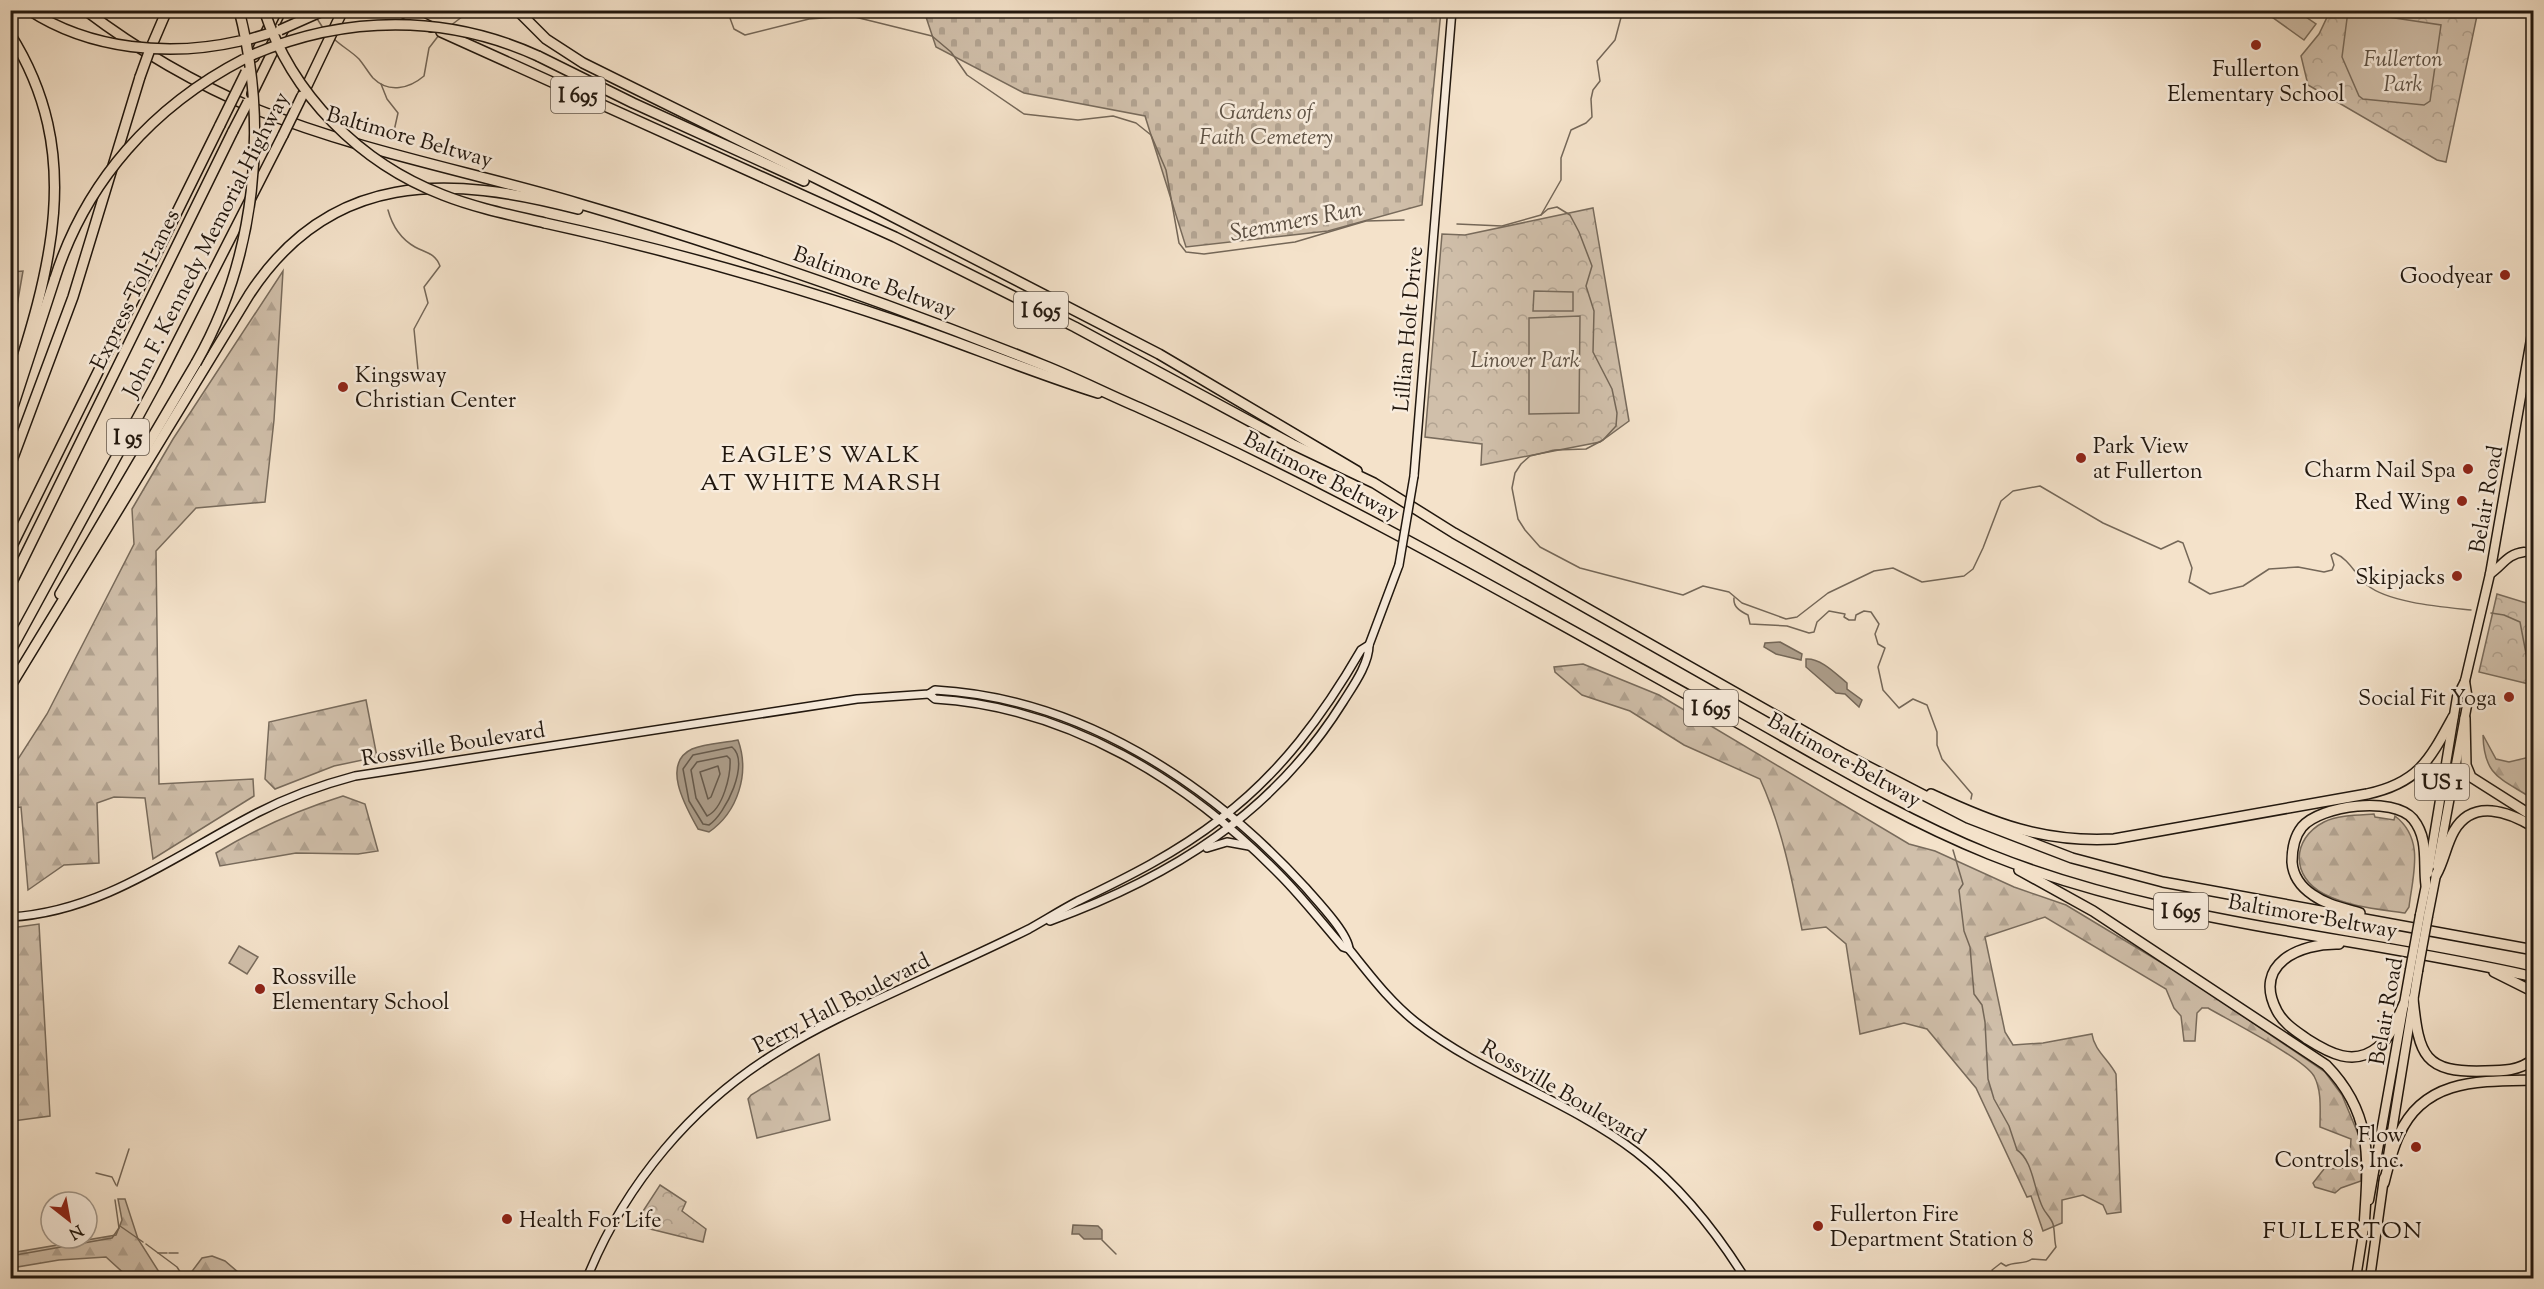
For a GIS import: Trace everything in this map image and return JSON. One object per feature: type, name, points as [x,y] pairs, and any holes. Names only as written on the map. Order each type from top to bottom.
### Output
[{"type":"highway","points":[[29,10],[57,26],[94,40],[171,49],[209,47],[250,39],[286,28],[325,10]]},
{"type":"highway","name":"Baltimore Beltway","points":[[85,10],[137,47],[188,77],[280,118],[622,216],[807,278],[1086,382],[1324,496],[1889,807],[1991,854],[2064,881],[2158,907],[2377,945],[2534,977]]},
{"type":"highway","points":[[10,466],[66,318],[140,77],[167,10]]},
{"type":"highway","points":[[10,679],[196,363],[213,330],[231,282],[245,232],[252,188],[255,134],[253,89],[239,10]]},
{"type":"highway","points":[[264,10],[279,49],[303,87],[338,128],[372,156],[401,175],[441,194],[701,262],[808,293],[961,343],[1120,400]]},
{"type":"highway","name":"Express Toll Lanes","points":[[10,550],[277,10]]},
{"type":"highway","name":"Express Toll Lanes","points":[[10,586],[293,10]]},
{"type":"highway","name":"John F. Kennedy Memorial Highway","points":[[10,652],[157,382],[344,10]]},
{"type":"highway","name":"Baltimore Beltway","points":[[398,10],[455,39],[925,252],[1075,327],[1292,444],[1374,483],[1454,533],[1819,740],[1959,814],[2072,858],[2163,882],[2534,950]]},
{"type":"highway","points":[[517,10],[546,39],[583,63],[1159,354],[1344,462],[1374,483]]},
{"type":"highway","points":[[10,416],[56,278],[82,212],[124,151],[185,95],[252,55],[322,32],[348,27],[397,24],[467,31],[538,56],[719,143],[867,210],[890,217]]},
{"type":"highway","points":[[10,34],[31,71],[43,101],[52,137],[56,180],[56,209],[50,250],[10,396]]},
{"type":"highway","points":[[10,687],[254,287],[292,243],[333,215],[371,198],[411,189],[442,187],[483,190],[580,210],[807,278]]},
{"type":"highway","points":[[1819,740],[2005,826],[2054,838],[2095,840],[2169,830],[2367,795],[2393,787],[2414,775],[2425,765],[2453,717]]},
{"type":"highway","points":[[2465,717],[2466,765],[2471,777],[2534,817]]},
{"type":"highway","points":[[2391,923],[2321,900],[2300,884],[2293,871],[2292,855],[2295,840],[2302,827],[2326,813],[2366,805],[2379,804],[2400,809],[2412,818],[2424,839],[2426,885]]},
{"type":"highway","points":[[2436,875],[2454,830],[2473,814],[2498,811],[2534,827]]},
{"type":"highway","points":[[1991,854],[2093,911],[2326,1065],[2348,1090],[2363,1126],[2368,1156],[2364,1228]]},
{"type":"highway","points":[[2477,939],[2534,943]]},
{"type":"highway","points":[[2377,945],[2325,944],[2294,951],[2276,971],[2272,992],[2276,1010],[2291,1028],[2328,1052],[2338,1056],[2356,1057],[2371,1052],[2384,1042],[2404,1004]]},
{"type":"highway","points":[[2475,964],[2534,992]]},
{"type":"highway","points":[[2413,999],[2416,1032],[2421,1048],[2432,1061],[2445,1069],[2461,1072],[2508,1071],[2534,1059]]},
{"type":"highway","points":[[2384,1183],[2405,1123],[2429,1097],[2448,1087],[2466,1083],[2534,1080]]},
{"type":"main road","name":"Lillian Holt Drive","points":[[1237,821],[1276,785],[1322,732],[1359,674],[1369,654],[1369,645],[1399,565],[1413,476],[1452,10]]},
{"type":"main road","name":"Belair Road","points":[[2424,915],[2426,885],[2453,717],[2457,697],[2465,681],[2490,574],[2534,322]]},
{"type":"main road","points":[[2490,574],[2500,567],[2508,556],[2524,552]]},
{"type":"main road","name":"Lillian Holt Drive","points":[[1228,813],[1274,771],[1312,727],[1361,651],[1369,645]]},
{"type":"main road","name":"Belair Road","points":[[2356,1278],[2404,1004],[2414,970],[2424,915],[2436,875],[2465,717],[2468,700],[2465,681]]},
{"type":"main road","name":"Rossville Boulevard","points":[[10,917],[57,911],[100,898],[270,806],[315,788],[356,776],[857,699],[929,694],[935,690],[993,696],[1063,716],[1156,762],[1237,821],[1307,891],[1348,942],[1349,950]]},
{"type":"main road","name":"Rossville Boulevard","points":[[929,694],[935,699],[1010,710],[1075,732],[1140,764],[1221,819],[1293,889],[1386,994],[1425,1029],[1604,1130],[1650,1164],[1702,1215],[1745,1278]]},
{"type":"main road","points":[[1312,727],[1322,732]]},
{"type":"main road","name":"Perry Hall Boulevard","points":[[587,1278],[607,1235],[636,1186],[675,1137],[726,1088],[801,1038],[1029,929],[1156,862],[1228,813]]},
{"type":"main road","name":"Perry Hall Boulevard","points":[[1029,929],[1114,897],[1196,852],[1237,821]]},
{"type":"main road","points":[[1196,852],[1227,842],[1252,847]]},
{"type":"main road","name":"Belair Road","points":[[2370,1278],[2413,999],[2414,970]]},
{"type":"green space","points":[[2278,10],[2297,11],[2316,24],[2304,40],[2272,17]]},
{"type":"green space","name":"Gardens of Faith Cemetery","points":[[924,11],[1441,11],[1422,205],[1328,231],[1186,247],[1145,116],[1024,93],[936,47]]},
{"type":"green space","name":"Fullerton Park","points":[[2330,11],[2478,11],[2446,162],[2437,160],[2308,85],[2301,56],[2319,34]]},
{"type":"green space","points":[[2348,11],[2441,25],[2430,101],[2424,105],[2363,99],[2359,96],[2342,57]]},
{"type":"green space","name":"Linover Park","points":[[1593,208],[1629,421],[1600,442],[1481,465],[1482,444],[1425,437],[1442,234],[1465,235]]},
{"type":"green space","points":[[23,271],[11,340],[11,272]]},
{"type":"green space","points":[[283,271],[274,420],[265,502],[196,508],[156,551],[159,784],[253,779],[254,796],[153,859],[145,798],[114,797],[97,803],[99,863],[64,865],[28,890],[21,807],[11,808],[11,770],[47,714],[134,544],[132,509],[173,439]]},
{"type":"green space","points":[[1534,291],[1573,292],[1573,311],[1533,311]]},
{"type":"green space","points":[[1580,316],[1579,413],[1529,414],[1529,318]]},
{"type":"green space","points":[[2497,594],[2533,605],[2533,685],[2479,672]]},
{"type":"green space","points":[[1583,664],[1659,695],[1909,844],[1935,851],[2014,887],[2066,905],[2187,978],[2325,1072],[2342,1095],[2361,1141],[2361,1181],[2341,1188],[2335,1193],[2315,1187],[2313,1183],[2324,1169],[2349,1168],[2351,1139],[2320,1127],[2318,1088],[2314,1076],[2307,1068],[2248,1030],[2208,1008],[2202,1008],[2197,1013],[2195,1041],[2184,1041],[2181,1016],[2174,1008],[2166,989],[2045,917],[1985,937],[2005,1032],[2013,1045],[2043,1043],[2092,1034],[2099,1050],[2116,1074],[2121,1212],[2107,1214],[2103,1205],[2083,1195],[2062,1200],[2062,1223],[2043,1231],[2031,1196],[2027,1197],[1976,1088],[1927,1029],[1904,1023],[1860,1034],[1846,944],[1826,927],[1802,930],[1780,834],[1760,779],[1684,745],[1630,711],[1582,695],[1555,672],[1554,667]]},
{"type":"green space","points":[[366,700],[377,757],[334,766],[275,789],[265,779],[269,722]]},
{"type":"green space","points":[[2483,735],[2496,759],[2509,762],[2530,757],[2533,736],[2533,799],[2496,775],[2487,760]]},
{"type":"green space","points":[[343,796],[365,804],[378,851],[358,854],[296,853],[220,866],[216,853],[231,844],[278,820]]},
{"type":"green space","points":[[2374,814],[2375,817],[2394,820],[2395,816],[2404,825],[2414,846],[2414,870],[2409,907],[2405,913],[2364,907],[2324,894],[2305,878],[2301,868],[2299,858],[2301,848],[2305,838],[2313,829],[2336,818]]},
{"type":"green space","points":[[39,924],[50,1116],[13,1121],[10,1117],[11,928]]},
{"type":"green space","points":[[239,946],[258,957],[247,974],[229,963]]},
{"type":"green space","points":[[819,1054],[830,1120],[757,1138],[748,1099]]},
{"type":"green space","points":[[660,1185],[686,1202],[682,1211],[706,1229],[703,1242],[634,1225]]},
{"type":"green space","points":[[118,1199],[125,1199],[138,1239],[159,1272],[159,1278],[129,1278],[106,1257],[59,1260],[11,1268],[11,1253],[39,1248],[99,1250],[99,1238],[116,1235],[122,1220]]},
{"type":"green space","points":[[212,1256],[225,1261],[245,1278],[187,1278],[202,1258]]},
{"type":"water","points":[[1780,642],[1802,654],[1801,660],[1776,654],[1764,647],[1765,643]]},
{"type":"water","points":[[1806,659],[1823,664],[1847,683],[1847,689],[1862,700],[1859,707],[1845,694],[1836,693],[1806,667]]},
{"type":"water","points":[[738,740],[743,765],[739,791],[734,803],[719,824],[709,832],[698,829],[679,787],[678,765],[683,756],[692,749]]},
{"type":"water","points":[[1073,1225],[1098,1226],[1102,1230],[1102,1239],[1084,1239],[1079,1234],[1072,1234]]},
{"type":"waterway","name":"Stemmers Run","points":[[450,26],[471,10]]},
{"type":"waterway","name":"Stemmers Run","points":[[727,10],[734,29],[745,35],[809,19],[851,16],[932,36],[951,52],[967,75],[1024,114],[1078,120],[1113,116],[1136,123],[1151,135],[1166,170],[1179,243],[1186,252],[1204,254],[1295,242],[1366,221],[1404,220]]},
{"type":"waterway","points":[[1541,215],[1561,180],[1561,158],[1571,130],[1586,123],[1592,117],[1591,99],[1593,90],[1600,81],[1597,61],[1615,40],[1623,10]]},
{"type":"waterway","name":"Stemmers Run","points":[[316,17],[323,28]]},
{"type":"waterway","name":"Stemmers Run","points":[[333,38],[359,59],[379,83],[399,88],[412,84],[424,76],[429,48],[439,35]]},
{"type":"waterway","points":[[381,84],[387,99],[398,113],[394,131]]},
{"type":"waterway","name":"Stemmers Run","points":[[1457,224],[1502,226],[1541,215],[1548,209],[1557,207],[1570,215],[1592,266],[1586,286],[1594,311],[1593,352],[1612,389],[1617,413],[1616,426],[1603,440],[1586,449],[1555,450],[1530,456],[1515,473],[1512,488],[1518,519],[1525,530],[1540,547],[1580,568],[1683,595],[1703,586],[1729,592],[1742,603],[1786,619],[1797,617],[1828,593],[1874,571],[1893,568],[1922,582],[1964,576],[1973,569],[2001,501],[2013,491],[2040,486],[2103,523],[2161,549],[2178,541],[2183,543],[2192,568],[2189,582],[2210,594],[2243,586],[2269,569],[2298,567],[2324,572],[2332,570],[2334,565],[2331,555],[2334,553],[2344,559],[2367,585],[2389,596],[2417,603],[2471,610]]},
{"type":"waterway","points":[[388,210],[401,236],[410,244],[433,256],[440,266],[424,287],[428,303],[414,329],[418,370]]},
{"type":"waterway","points":[[1734,598],[1736,606],[1748,615],[1750,624],[1787,626],[1809,633],[1814,632],[1817,622],[1829,611],[1845,614],[1844,617],[1849,620],[1855,620],[1856,615],[1864,611],[1871,612],[1879,624],[1875,634],[1878,644],[1885,648],[1878,667],[1883,690],[1899,708],[1913,699],[1927,705],[1937,732],[1937,745],[1942,759],[1972,794],[1971,799]]},
{"type":"waterway","name":"Stemmers Run","points":[[2491,613],[2504,615],[2520,622],[2528,664],[2534,679]]},
{"type":"waterway","points":[[1953,850],[1963,884],[1959,890],[1964,931],[1970,947],[1974,994],[1982,1005],[1985,1022],[1988,1079],[1994,1099],[2009,1126],[2017,1150],[2027,1161],[2040,1201],[2053,1224],[2056,1247],[2046,1260],[2032,1259],[2006,1266],[2001,1263],[1992,1270],[1995,1278]]},
{"type":"waterway","points":[[117,1186],[129,1149]]},
{"type":"waterway","points":[[96,1173],[112,1177],[116,1185]]},
{"type":"waterway","points":[[10,1256],[112,1238],[119,1228],[115,1200]]},
{"type":"waterway","points":[[120,1226],[143,1242]]},
{"type":"waterway","points":[[1102,1240],[1116,1254]]},
{"type":"waterway","points":[[146,1244],[177,1267],[184,1278]]},
{"type":"waterway","points":[[158,1253],[167,1253]]},
{"type":"waterway","points":[[169,1253],[178,1253]]},
{"type":"place","name":"Fullerton Elementary School","points":[[2256,45]]},
{"type":"place","name":"Goodyear","points":[[2505,275]]},
{"type":"place","name":"Kingsway Christian Center","points":[[343,387]]},
{"type":"place","name":"Park View at Fullerton","points":[[2081,458]]},
{"type":"place","name":"Charm Nail Spa","points":[[2468,469]]},
{"type":"place","name":"Red Wing","points":[[2462,501]]},
{"type":"place","name":"Skipjacks","points":[[2457,576]]},
{"type":"place","name":"Social Fit Yoga","points":[[2509,697]]},
{"type":"place","name":"Rossville Elementary School","points":[[260,989]]},
{"type":"place","name":"Flow Controls, Inc.","points":[[2416,1147]]},
{"type":"place","name":"Health For Life","points":[[507,1219]]},
{"type":"place","name":"Fullerton Fire Department Station 8","points":[[1818,1226]]},
{"type":"district","name":"EAGLE'S WALK AT WHITE MARSH","points":[[821,468]]},
{"type":"district","name":"FULLERTON","points":[[2343,1230]]}]
